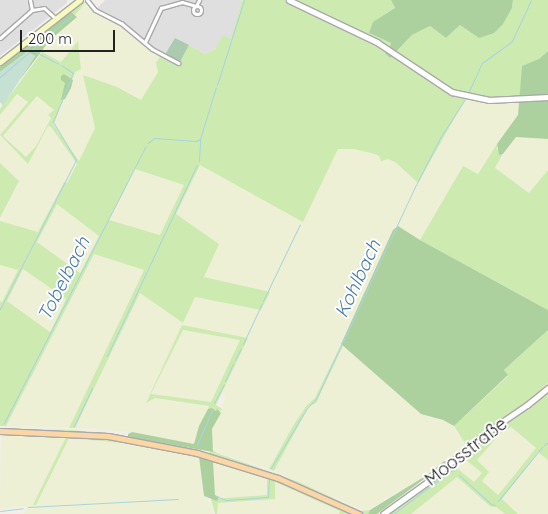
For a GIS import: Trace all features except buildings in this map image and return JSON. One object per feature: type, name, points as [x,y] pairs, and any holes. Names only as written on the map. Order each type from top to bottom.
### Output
[{"type":"main road","points":[[0,62],[80,0]]},
{"type":"main road","points":[[0,431],[108,436],[197,452],[278,478],[358,514]]},
{"type":"street","points":[[30,0],[32,10]]},
{"type":"street","points":[[87,0],[95,10],[121,23],[145,42],[178,63]]},
{"type":"street","points":[[145,42],[161,8],[182,2],[196,6],[199,0]]},
{"type":"street","points":[[289,0],[377,42],[438,84],[458,94],[499,101],[548,97]]},
{"type":"street","points":[[0,38],[32,10],[44,8],[56,19]]},
{"type":"street","name":"Moosstraße","points":[[383,514],[438,474],[483,435],[532,402],[548,388]]},
{"type":"shaded area","points":[[0,0],[67,0],[67,3],[0,56]]},
{"type":"shaded area","points":[[105,0],[242,0],[231,40],[205,54],[175,38],[164,56],[95,10]]},
{"type":"green space","points":[[242,0],[286,0],[364,36],[394,54],[440,87],[466,98],[418,183],[395,162],[388,159],[381,161],[379,156],[375,154],[354,149],[338,149],[303,222],[200,165],[176,214],[219,244],[204,277],[270,292],[261,310],[195,297],[183,323],[140,293],[75,428],[69,428],[144,270],[94,254],[6,426],[0,426],[0,301],[2,302],[18,270],[0,265],[0,221],[38,232],[64,182],[67,183],[77,164],[51,127],[48,126],[28,164],[0,135],[28,102],[17,94],[0,115],[0,109],[42,52],[61,62],[78,41],[81,69],[75,72],[53,124],[79,161],[95,128],[83,75],[117,87],[141,100],[158,72],[156,63],[161,54],[179,64],[189,45],[205,54],[215,49],[223,35],[231,39]],"holes":[[[37,96],[54,110],[48,115],[51,118],[36,146],[26,157],[3,136]],[[135,169],[184,185],[160,235],[109,220]],[[57,204],[99,236],[80,273],[37,242]],[[23,269],[66,299],[50,332],[7,301]]]},
{"type":"green space","points":[[293,0],[391,0],[395,8],[369,33],[391,43],[390,48]]},
{"type":"green space","points":[[391,0],[513,0],[512,8],[503,24],[494,33],[479,38],[460,25],[446,38],[430,26],[412,35],[390,58],[385,53],[389,50],[391,43],[369,33],[373,22],[395,8]]},
{"type":"green space","points":[[513,0],[548,0],[548,51],[539,59],[524,65],[521,99],[491,99],[451,90],[396,52],[412,35],[430,26],[446,38],[460,25],[512,8]]},
{"type":"green space","points":[[83,1],[86,2],[75,15],[71,13],[0,67],[0,65]]},
{"type":"green space","points":[[87,1],[92,7],[117,21],[161,54],[156,63],[158,72],[141,101],[117,87],[83,76],[95,128],[79,161],[53,124],[75,72],[81,69],[77,43],[61,62],[42,52],[50,40],[77,16],[75,15]]},
{"type":"green space","points":[[71,12],[77,17],[50,40],[19,81],[35,56],[27,52],[0,72],[0,67]]},
{"type":"green space","points":[[175,38],[189,45],[179,64],[164,56]]},
{"type":"green space","points":[[548,51],[548,139],[516,137],[503,154],[499,155],[497,144],[518,115],[522,66],[539,59]]},
{"type":"green space","points":[[27,52],[35,56],[3,106],[0,102],[0,72]]},
{"type":"green space","points":[[64,74],[73,80],[65,99],[61,100],[65,83],[61,80],[61,76]]},
{"type":"green space","points":[[17,94],[28,102],[0,135],[0,115]]},
{"type":"green space","points":[[37,96],[54,110],[36,146],[26,157],[3,136]]},
{"type":"green space","points":[[466,98],[498,102],[520,102],[518,115],[477,175],[463,166],[420,240],[398,226],[393,230],[315,398],[307,405],[294,424],[269,469],[219,453],[212,446],[212,429],[220,415],[225,396],[222,393],[247,338],[182,326],[146,402],[155,398],[210,407],[199,426],[194,444],[132,432],[75,428],[140,293],[195,297],[261,310],[269,292],[204,277],[176,214],[200,165],[251,193],[338,149],[354,149],[375,154],[395,162],[418,183]]},
{"type":"green space","points":[[48,126],[77,164],[67,183],[63,182],[38,233],[0,221],[19,181],[0,163],[0,136],[28,163]]},
{"type":"green space","points":[[521,135],[548,139],[548,170],[529,193],[495,168],[516,137]]},
{"type":"green space","points":[[497,144],[497,149],[501,155],[503,154],[495,168],[529,193],[548,170],[548,310],[420,240],[463,166],[478,174]]},
{"type":"green space","points":[[0,163],[19,181],[0,218]]},
{"type":"green space","points":[[135,169],[184,185],[160,235],[109,220]]},
{"type":"green space","points":[[57,203],[99,236],[80,273],[37,242]]},
{"type":"green space","points":[[398,226],[548,310],[548,330],[504,370],[508,375],[454,426],[443,420],[421,414],[341,344],[393,230]]},
{"type":"green space","points":[[94,254],[144,270],[69,428],[6,426]]},
{"type":"green space","points":[[0,265],[18,270],[2,302],[0,301]]},
{"type":"green space","points":[[23,269],[66,299],[49,332],[7,301]]},
{"type":"green space","points":[[182,325],[248,338],[216,405],[222,409],[221,411],[208,409],[209,406],[155,398],[146,403]],"holes":[[[183,330],[240,340],[211,402],[151,394]]]},
{"type":"green space","points":[[183,330],[240,340],[211,403],[151,395]]},
{"type":"green space","points":[[548,330],[548,383],[529,400],[466,445],[454,426],[508,376],[504,370]]},
{"type":"green space","points":[[341,344],[343,346],[316,403],[309,406],[274,471],[269,469],[294,424],[307,405],[315,398]]},
{"type":"green space","points":[[343,346],[421,414],[451,424],[466,445],[427,474],[365,511],[274,471],[309,406],[316,403]]},
{"type":"green space","points":[[548,389],[548,460],[538,452],[502,499],[518,514],[505,514],[496,507],[491,507],[457,477],[411,514],[386,514],[452,464],[474,482],[482,473],[461,456],[483,437]],"holes":[[[511,427],[536,448],[498,495],[482,481],[489,472],[477,460],[501,433]]]},
{"type":"green space","points":[[212,408],[216,411],[217,409],[221,413],[212,429],[213,452],[128,437],[128,434],[132,432],[194,444],[199,426],[208,409]]},
{"type":"green space","points":[[511,427],[536,449],[497,495],[482,481],[489,472],[476,461],[501,433]]},
{"type":"green space","points":[[0,429],[72,430],[128,435]]},
{"type":"green space","points":[[1,433],[67,435],[34,504],[36,505],[68,438],[134,444],[199,457],[203,498],[211,503],[213,514],[23,514],[26,506],[0,510]]},
{"type":"green space","points":[[67,435],[133,442],[205,457],[205,459],[134,444],[69,438],[36,505],[33,505]]},
{"type":"green space","points":[[213,450],[299,482],[361,511],[370,510],[368,514],[363,514],[279,476],[208,453]]},
{"type":"green space","points":[[538,452],[548,460],[548,514],[518,514],[501,499]]},
{"type":"green space","points":[[461,456],[482,473],[474,482],[452,464]]},
{"type":"green space","points":[[199,457],[213,461],[215,495],[219,497],[217,501],[204,496]]},
{"type":"green space","points":[[209,458],[275,479],[353,514],[339,514],[340,511],[275,482],[275,499],[218,503],[217,514],[215,514],[211,499],[267,495],[267,478],[209,461]]},
{"type":"green space","points":[[213,461],[267,478],[267,495],[224,499],[215,496]]},
{"type":"green space","points":[[444,461],[447,462],[377,514],[368,514],[370,510],[427,475]]},
{"type":"green space","points":[[457,476],[491,507],[496,507],[505,514],[411,514]]},
{"type":"green space","points":[[275,482],[340,511],[339,514],[217,514],[218,503],[275,499]]},
{"type":"waterway","name":"Tobelbach","points":[[217,85],[244,0]]},
{"type":"waterway","name":"Kohlbach","points":[[468,93],[482,63],[512,41],[531,0]]},
{"type":"waterway","points":[[0,77],[71,16]]},
{"type":"waterway","points":[[34,51],[58,64]]},
{"type":"waterway","points":[[0,309],[76,160],[53,122],[73,73],[61,65]]},
{"type":"waterway","name":"Tobelbach","points":[[148,143],[154,138],[196,141],[200,139],[216,87]]},
{"type":"waterway","name":"Kohlbach","points":[[271,468],[307,408],[316,399],[416,185],[440,138],[465,99]]},
{"type":"waterway","points":[[199,161],[200,139]]},
{"type":"waterway","name":"Tobelbach","points":[[4,423],[146,146]]},
{"type":"waterway","points":[[107,356],[197,165]]},
{"type":"waterway","points":[[263,301],[300,224]]},
{"type":"waterway","points":[[243,344],[262,303]]},
{"type":"waterway","points":[[235,360],[241,348]]},
{"type":"waterway","points":[[225,381],[233,364]]},
{"type":"waterway","points":[[214,403],[224,384]]},
{"type":"waterway","points":[[74,426],[92,388]]},
{"type":"waterway","points":[[197,445],[212,410]]},
{"type":"waterway","points":[[544,445],[548,442]]},
{"type":"waterway","points":[[498,501],[542,447]]},
{"type":"waterway","points":[[393,514],[452,470],[454,471]]},
{"type":"waterway","points":[[459,475],[491,504],[495,505]]},
{"type":"waterway","name":"Kohlbach","points":[[216,496],[226,500],[268,497],[269,479]]},
{"type":"waterway","points":[[28,507],[178,499]]},
{"type":"waterway","points":[[0,511],[23,508]]}]
